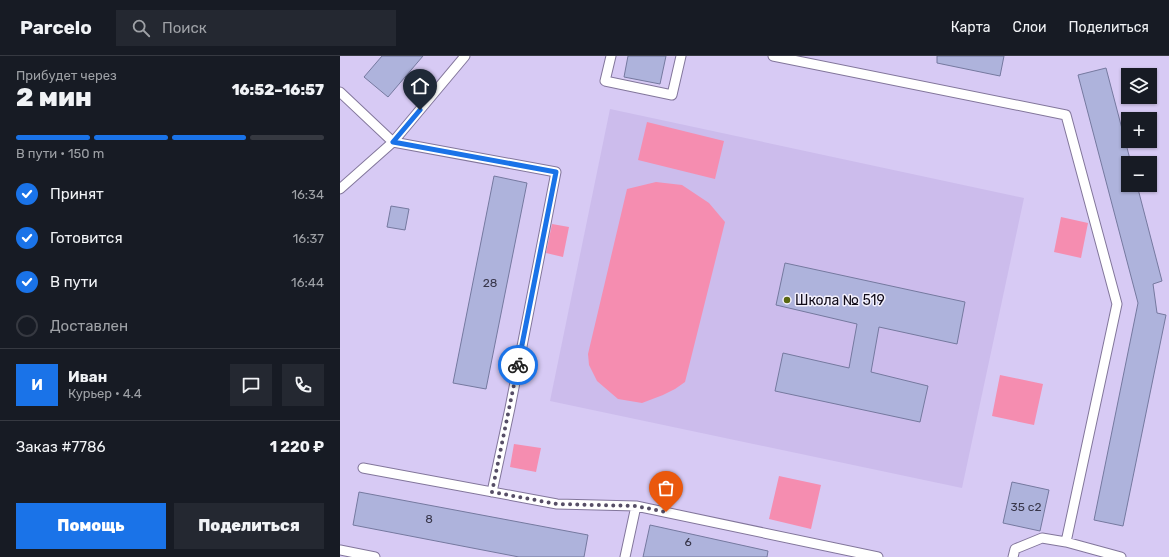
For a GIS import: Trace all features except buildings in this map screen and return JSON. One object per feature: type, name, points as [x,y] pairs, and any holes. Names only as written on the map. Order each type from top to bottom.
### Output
[{"type":"lane","points":[[340,189],[393,142],[465,56]]},
{"type":"lane","points":[[611,56],[606,81],[672,96],[681,56]]},
{"type":"lane","points":[[773,56],[1066,115],[1116,304],[1066,542]]},
{"type":"lane","points":[[340,92],[393,142],[556,172],[492,492]]},
{"type":"lane","points":[[363,468],[557,504],[636,506],[878,557]]},
{"type":"lane","points":[[625,557],[636,506]]},
{"type":"lane","points":[[1013,557],[1015,549],[1042,538],[1066,542],[1121,557]]},
{"type":"lane","points":[[340,550],[375,557]]},
{"type":"shaded area","name":"Школа № 519","points":[[610,109],[1024,198],[962,488],[550,401]]},
{"type":"shaded area","points":[[647,122],[724,141],[715,179],[638,160]]},
{"type":"shaded area","points":[[656,182],[682,185],[709,203],[725,222],[685,382],[663,395],[642,403],[618,399],[597,381],[589,365],[588,354],[627,189]]},
{"type":"shaded area","points":[[1061,217],[1088,223],[1081,258],[1054,252]]},
{"type":"shaded area","points":[[552,224],[569,227],[563,257],[546,253]]},
{"type":"shaded area","points":[[1000,375],[1043,384],[1034,425],[992,416]]},
{"type":"shaded area","points":[[514,444],[541,448],[536,472],[510,467]]},
{"type":"shaded area","points":[[779,476],[821,485],[811,529],[769,519]]},
{"type":"way so far","points":[[518,365],[492,492],[557,504],[636,506],[666,512]]},
{"type":"place","name":"Школа № 519","points":[[787,300]]},
{"type":"route","points":[[420,110],[393,142],[556,172],[518,365]]}]
